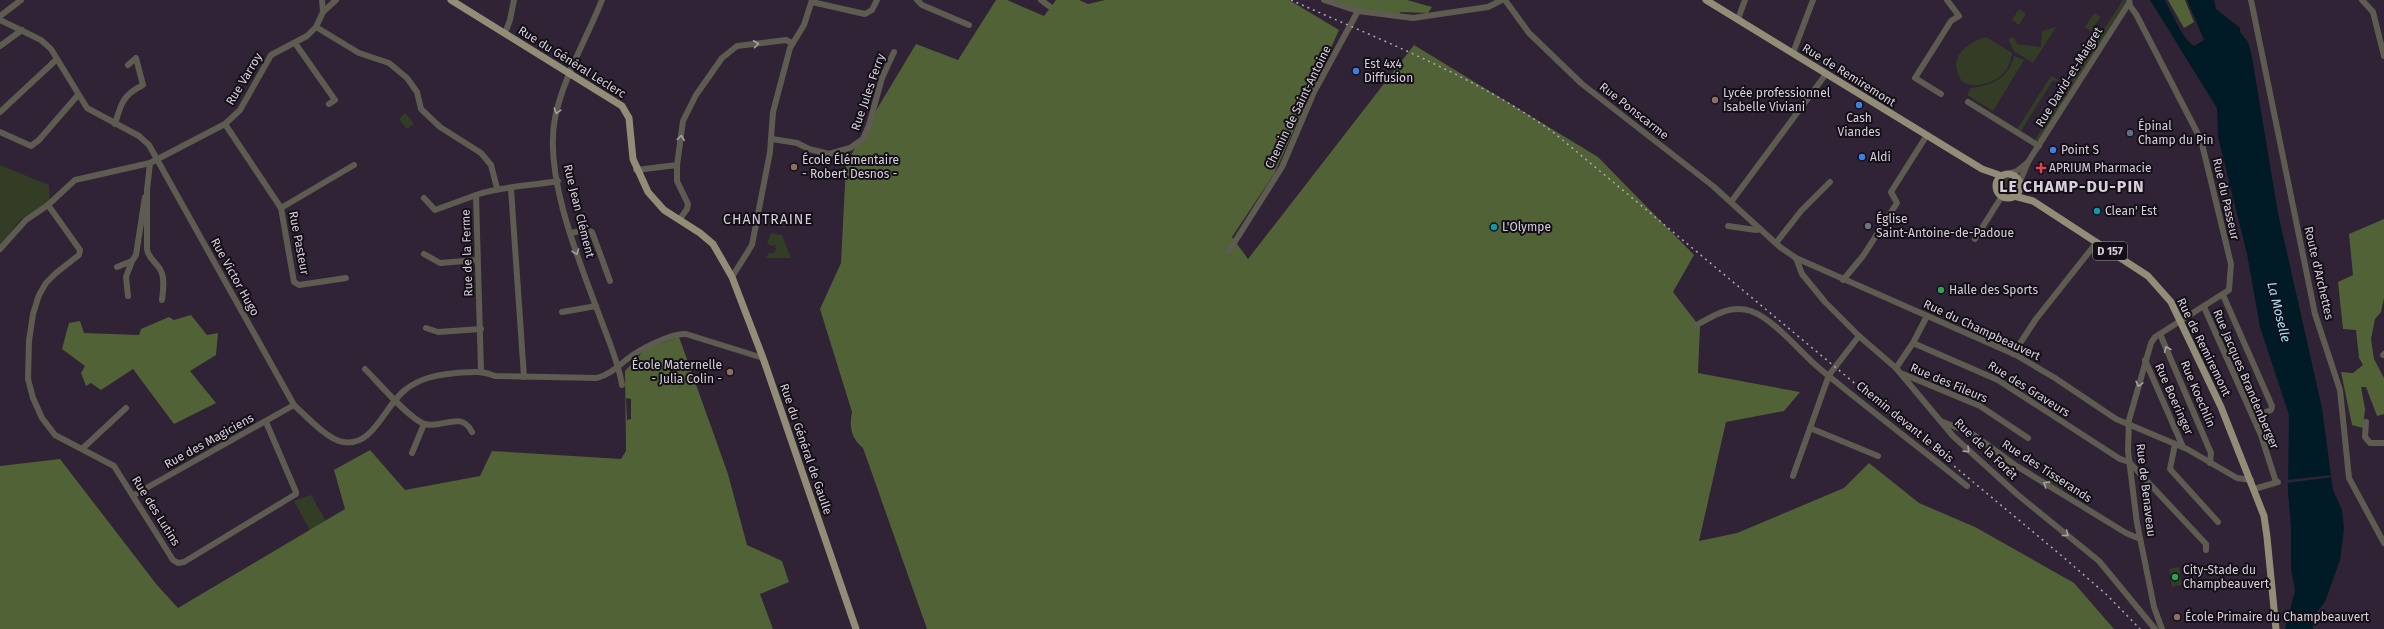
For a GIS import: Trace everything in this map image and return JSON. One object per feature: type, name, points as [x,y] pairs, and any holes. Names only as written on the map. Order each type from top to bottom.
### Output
[{"type":"main road","name":"Rue du Général Leclerc","points":[[451,0],[616,102],[625,110],[629,118],[631,149],[636,170],[654,201],[664,210],[680,219],[713,244],[732,277]]},
{"type":"main road","name":"Rue de Remiremont","points":[[1706,0],[1982,169],[2004,175]]},
{"type":"main road","name":"Rue de Remiremont","points":[[1982,169],[1996,186]]},
{"type":"main road","points":[[2013,174],[2020,185],[2014,196],[2006,198],[2002,196],[1996,186],[2004,175],[2013,174]]},
{"type":"main road","name":"Rue de Remiremont","points":[[2020,185],[2033,201]]},
{"type":"main road","name":"Rue de Remiremont","points":[[2014,196],[2033,201],[2148,276],[2171,302],[2181,320],[2251,480],[2264,516],[2276,629]]},
{"type":"main road","name":"Rue du Général de Gaulle","points":[[732,277],[763,358],[856,629]]},
{"type":"street","points":[[0,16],[21,0]]},
{"type":"street","name":"Rue Varroy","points":[[0,249],[26,220],[48,204],[75,180],[150,163],[226,124],[240,110],[270,55],[307,36],[316,27],[322,12],[322,0]]},
{"type":"street","points":[[322,12],[336,0]]},
{"type":"street","points":[[505,33],[510,20],[514,0]]},
{"type":"street","name":"Rue Jean Clément","points":[[602,0],[570,74],[555,117],[552,137],[558,181],[570,233],[622,385]]},
{"type":"street","points":[[732,277],[752,245],[772,139],[773,112],[792,43],[804,25],[812,1],[865,14],[872,10],[877,0]]},
{"type":"street","points":[[917,0],[922,5],[969,25]]},
{"type":"street","points":[[1041,0],[1050,6]]},
{"type":"street","points":[[1324,0],[1358,11],[1413,18],[1488,7],[1504,0]]},
{"type":"street","name":"Rue Ponscarme","points":[[1504,0],[1529,33],[1582,84],[1731,202],[1784,250]]},
{"type":"street","points":[[1738,20],[1745,0]]},
{"type":"street","points":[[1792,53],[1813,0]]},
{"type":"street","points":[[1941,94],[1915,78],[1951,21],[1959,16],[1947,0]]},
{"type":"street","name":"Route d'Archettes","points":[[2251,0],[2315,314],[2340,390],[2349,478],[2384,543]]},
{"type":"street","points":[[2362,0],[2373,12],[2384,56]]},
{"type":"street","name":"Rue David-et-Maigret","points":[[2020,185],[2028,162],[2129,1]]},
{"type":"street","name":"Rue du Passeur","points":[[2129,1],[2201,140],[2231,264],[2229,290],[2223,295]]},
{"type":"street","name":"Chemin de Saint-Antoine","points":[[1229,251],[1282,167],[1314,92],[1358,11]]},
{"type":"street","name":"Rue Victor Hugo","points":[[0,20],[41,40],[58,59],[87,108],[139,136],[149,145],[294,405],[325,433],[341,442],[356,442],[366,437],[395,400],[419,380],[439,374],[482,371]]},
{"type":"street","points":[[316,27],[359,53],[389,63],[407,78],[417,92],[421,109],[440,126],[481,153],[491,165],[497,188]]},
{"type":"street","points":[[0,46],[22,30]]},
{"type":"street","points":[[680,219],[687,209],[688,204],[677,181],[677,165],[684,121],[710,72],[728,51],[743,45],[786,40],[792,43]]},
{"type":"street","points":[[295,43],[335,100],[329,104]]},
{"type":"street","name":"Rue Jules Ferry","points":[[772,139],[797,143],[809,149],[829,154],[850,148],[864,139],[870,125],[882,78],[894,52]]},
{"type":"street","points":[[115,124],[124,97],[131,91],[143,85],[136,58],[128,65]]},
{"type":"street","points":[[0,112],[58,59]]},
{"type":"street","points":[[1731,202],[1826,74]]},
{"type":"street","points":[[0,132],[31,146],[39,140],[78,95]]},
{"type":"street","points":[[1968,102],[2039,146]]},
{"type":"street","name":"Rue Pasteur","points":[[226,124],[281,208],[294,282],[299,285],[346,278]]},
{"type":"street","points":[[1843,280],[1863,256],[1897,203],[1891,192],[1927,135]]},
{"type":"street","name":"Rue David-et-Maigret","points":[[2004,175],[2017,171],[2028,162]]},
{"type":"street","points":[[128,296],[126,277],[138,248],[150,163]]},
{"type":"street","points":[[281,208],[354,164]]},
{"type":"street","points":[[636,170],[677,165]]},
{"type":"street","name":"Rue de la Ferme","points":[[482,371],[477,260],[476,195],[497,188],[511,189],[558,181]]},
{"type":"street","points":[[1776,243],[1801,211],[1830,182]]},
{"type":"street","points":[[511,189],[524,377]]},
{"type":"street","points":[[147,190],[147,249],[148,255],[161,271],[164,290],[162,300]]},
{"type":"street","points":[[424,198],[435,210],[476,195]]},
{"type":"street","points":[[1976,239],[2002,196]]},
{"type":"street","name":"Rue des Lutins","points":[[48,204],[80,250],[79,255],[46,283],[39,295],[33,314],[29,341],[28,379],[32,398],[42,418],[55,435],[114,466],[134,495],[173,560],[178,564],[191,558],[296,494],[266,422]]},
{"type":"street","points":[[1728,226],[1756,230],[1760,229]]},
{"type":"street","points":[[570,233],[587,230],[592,232],[610,281]]},
{"type":"street","points":[[2013,354],[2036,319],[2097,242]]},
{"type":"street","name":"Rue du Champbeauvert","points":[[1784,250],[1796,258],[1843,280],[2013,354],[2045,371],[2100,410],[2129,425],[2183,447],[2237,478],[2251,480]]},
{"type":"street","points":[[424,254],[440,263],[477,260]]},
{"type":"street","name":"Rue de la Forêt","points":[[1796,258],[1802,274],[1859,336],[1896,368],[1942,421],[1953,436],[1979,461],[2099,561],[2155,629]]},
{"type":"street","points":[[117,267],[132,261]]},
{"type":"street","points":[[2181,320],[2223,295],[2272,406],[2271,410],[2253,417]]},
{"type":"street","points":[[562,312],[596,306]]},
{"type":"street","name":"Rue Jacques Brandenberger","points":[[2204,307],[2253,417],[2277,482],[2254,489]]},
{"type":"street","name":"Chemin devant le Bois","points":[[1695,326],[1724,310],[1740,309],[1753,312],[1772,325],[1828,375],[1967,486]]},
{"type":"street","points":[[1896,368],[1913,343],[1927,316]]},
{"type":"street","name":"Rue de Benaveau","points":[[2162,629],[2154,607],[2140,540],[2129,462],[2129,425],[2145,360],[2151,343],[2160,334],[2181,320]]},
{"type":"street","points":[[426,328],[438,332],[481,329]]},
{"type":"street","points":[[482,371],[494,376],[597,378],[609,374],[627,359],[647,347],[679,334],[686,334],[763,358]]},
{"type":"street","name":"Rue Koechlin","points":[[2160,334],[2211,453],[2210,463]]},
{"type":"street","points":[[1793,476],[1828,375],[1859,336]]},
{"type":"street","name":"Rue des Graveurs","points":[[1913,343],[1988,374],[2120,459],[2129,462]]},
{"type":"street","name":"Rue Boeringer","points":[[2145,360],[2183,447]]},
{"type":"street","points":[[366,369],[395,400],[424,424],[462,421],[468,424],[472,432]]},
{"type":"street","name":"Rue des Fileurs","points":[[1901,374],[1980,406],[2028,438]]},
{"type":"street","name":"Rue des Magiciens","points":[[134,495],[294,405]]},
{"type":"street","points":[[82,449],[126,408]]},
{"type":"street","name":"Rue des Tisserands","points":[[1942,421],[1971,433],[2015,465],[2126,533],[2140,540]]},
{"type":"street","points":[[2366,422],[2365,437],[2370,444],[2384,443]]},
{"type":"street","points":[[412,453],[424,424]]},
{"type":"street","points":[[1810,428],[1878,456]]},
{"type":"street","points":[[2175,444],[2170,469],[2218,522]]},
{"type":"street","points":[[2129,462],[2206,544],[2206,550]]},
{"type":"green space","points":[[996,0],[1007,0],[1044,16],[1056,0],[1079,0],[1088,4],[1105,0],[1289,0],[1339,30],[1274,174],[1232,237],[1248,259],[1414,45],[1598,157],[1694,255],[1673,292],[1700,327],[1698,373],[1800,392],[1784,411],[1726,422],[1699,541],[1737,533],[1844,488],[1869,463],[1919,503],[1975,527],[2074,583],[2114,629],[927,629],[863,448],[853,436],[851,427],[852,412],[820,309],[841,263],[846,165],[865,129],[916,44],[958,60]]},
{"type":"green space","points":[[1329,0],[1407,0],[1432,7],[1428,13],[1401,12],[1397,15],[1362,10]]},
{"type":"green space","points":[[2123,0],[2125,0],[2125,3],[2098,47],[2094,45]]},
{"type":"green space","points":[[2168,0],[2185,0],[2194,22],[2184,28]]},
{"type":"green space","points":[[2019,9],[2026,14],[2019,25],[2012,20]]},
{"type":"green space","points":[[2094,13],[2100,17],[2091,31],[2085,27]]},
{"type":"green space","points":[[2056,27],[2033,63],[2014,51],[2008,39],[2014,37],[2017,44],[2041,47],[2042,31]]},
{"type":"green space","points":[[1986,37],[2012,53],[2009,64],[1998,78],[1986,84],[1967,84],[1962,81],[1956,66],[1959,54],[1968,45]]},
{"type":"green space","points":[[2092,49],[2095,51],[2068,95],[2064,93]]},
{"type":"green space","points":[[2014,56],[2024,60],[1993,111],[1967,95],[1971,88],[1998,80],[2012,64]]},
{"type":"green space","points":[[2051,76],[2058,80],[2056,82],[2053,80],[2021,131],[2017,129]]},
{"type":"green space","points":[[2063,95],[2066,97],[2038,142],[2035,140]]},
{"type":"green space","points":[[405,113],[414,124],[407,129],[399,119]]},
{"type":"green space","points":[[0,165],[49,185],[50,201],[21,219],[0,245]]},
{"type":"green space","points":[[2007,178],[2012,180],[2014,185],[2012,190],[2007,192],[2002,190],[2000,185],[2002,180]]},
{"type":"green space","points":[[2384,219],[2384,298],[2381,312],[2375,319],[2371,339],[2374,359],[2384,378],[2384,414],[2377,416],[2366,387],[2361,387],[2365,409],[2363,428],[2352,425],[2341,372],[2353,373],[2363,365],[2359,358],[2356,330],[2343,329],[2338,282],[2353,275],[2349,234]]},
{"type":"green space","points":[[771,233],[782,235],[791,258],[766,258],[769,253],[774,253],[776,249],[775,245],[771,246],[767,243]]},
{"type":"green space","points":[[191,315],[207,335],[218,333],[216,355],[190,371],[216,403],[174,424],[133,369],[101,390],[91,383],[86,386],[81,373],[85,366],[62,349],[69,323],[80,321],[84,333],[139,335],[141,329],[169,317],[174,320]]},
{"type":"green space","points":[[679,337],[728,474],[747,545],[782,561],[789,582],[760,594],[773,629],[0,629],[0,466],[60,459],[157,585],[178,608],[345,509],[334,470],[370,450],[405,490],[480,476],[492,451],[621,459],[626,451],[625,371],[645,349]],"holes":[[[626,398],[631,399],[631,419],[627,420]]]},
{"type":"green space","points":[[2054,471],[2068,479],[2062,490],[2048,481]]},
{"type":"green space","points":[[311,495],[327,523],[311,532],[294,501]]},
{"type":"green space","name":"City-Stade du Champbeauvert","points":[[2179,567],[2182,585],[2172,587],[2169,569]]},
{"type":"water","name":"La Moselle","points":[[2150,0],[2165,0],[2182,32],[2194,46],[2204,40],[2187,0],[2214,0],[2216,9],[2240,28],[2240,32],[2248,42],[2252,57],[2278,213],[2322,408],[2333,490],[2342,510],[2344,529],[2340,560],[2325,602],[2312,618],[2313,629],[2285,629],[2295,591],[2291,568],[2291,526],[2288,492],[2289,415],[2260,327],[2247,254],[2218,137],[2217,108]]},
{"type":"pier","points":[[2333,475],[2333,477],[2286,483],[2286,480]]},
{"type":"railway","points":[[1291,0],[1392,44],[1458,76],[1491,93],[1553,132],[2062,556],[2107,595],[2140,629]]},
{"type":"place","name":"Est 4x4 Diffusion","points":[[1356,71]]},
{"type":"place","name":"Lycée professionnel Isabelle Viviani","points":[[1715,100]]},
{"type":"place","name":"Cash Viandes","points":[[1859,105]]},
{"type":"place","name":"Épinal Champ du Pin","points":[[2130,133]]},
{"type":"place","name":"Point S","points":[[2053,150]]},
{"type":"place","name":"Aldi","points":[[1862,157]]},
{"type":"place","name":"École Élémentaire - Robert Desnos -","points":[[794,167]]},
{"type":"place","name":"APRIUM Pharmacie","points":[[2041,168]]},
{"type":"place","name":"Clean' Est","points":[[2097,211]]},
{"type":"place","name":"Église Saint-Antoine-de-Padoue","points":[[1868,226]]},
{"type":"place","name":"L'Olympe","points":[[1494,227]]},
{"type":"place","name":"Halle des Sports","points":[[1941,290]]},
{"type":"place","name":"École Maternelle - Julia Colin -","points":[[730,372]]},
{"type":"place","name":"City-Stade du Champbeauvert","points":[[2175,577]]},
{"type":"place","name":"École Primaire du Champbeauvert","points":[[2177,617]]},
{"type":"district","name":"LE CHAMP-DU-PIN","points":[[2072,186]]},
{"type":"district","name":"CHANTRAINE","points":[[768,219]]}]
